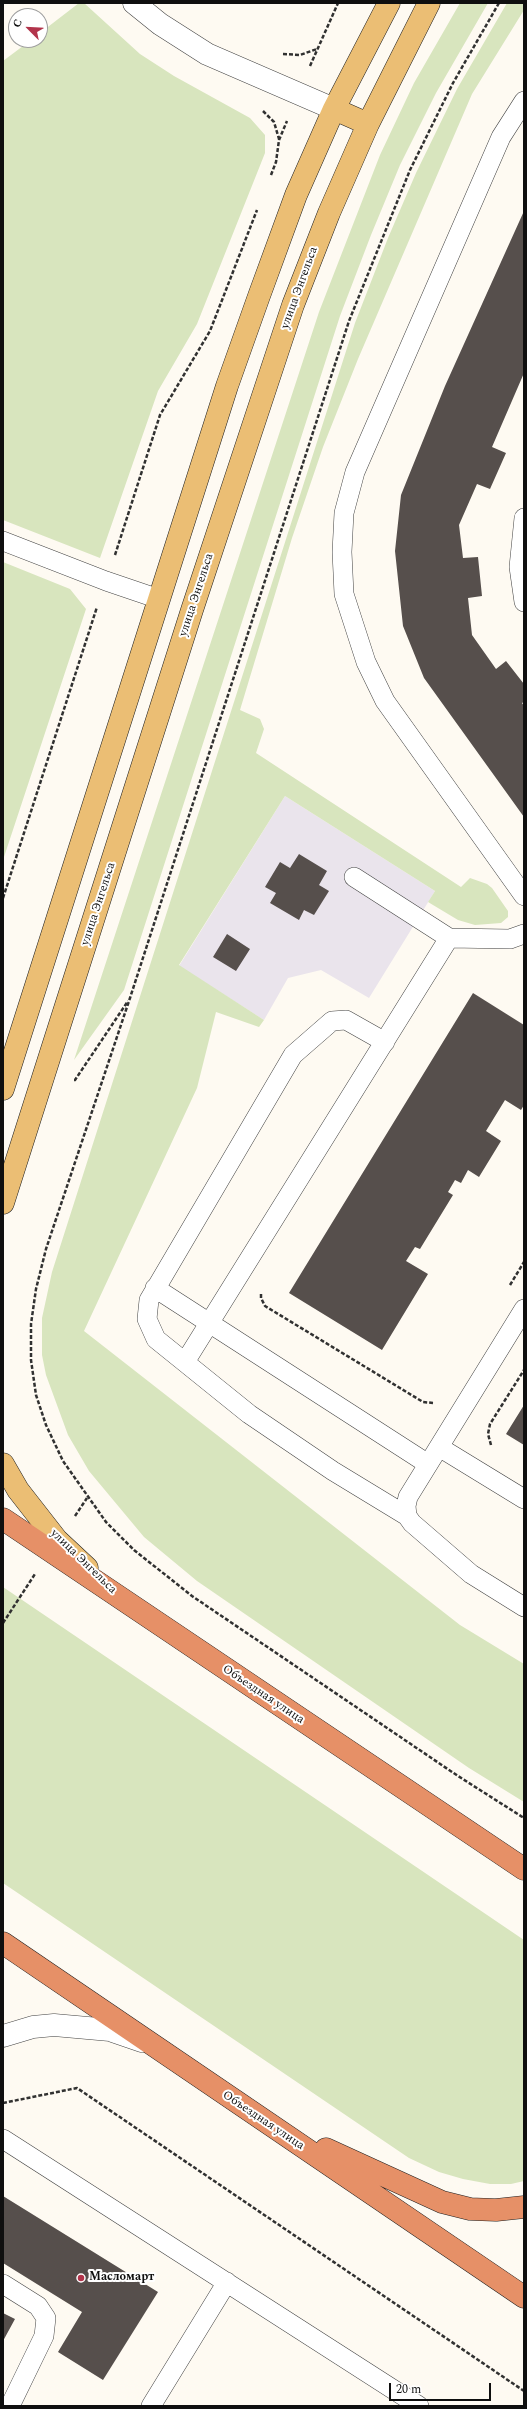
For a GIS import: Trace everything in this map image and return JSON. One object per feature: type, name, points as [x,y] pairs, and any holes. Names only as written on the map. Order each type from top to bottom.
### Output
[{"type":"highway","name":"Объездная улица","points":[[3,1519],[435,1811],[524,1869]]},
{"type":"highway","points":[[435,1811],[524,1883]]},
{"type":"highway","name":"Объездная улица","points":[[3,1943],[147,2043],[524,2297]]},
{"type":"highway","points":[[258,2117],[392,2181],[442,2202],[470,2209],[496,2210],[524,2207]]},
{"type":"main road","points":[[3,1089],[227,386],[258,296],[296,195],[334,109],[389,3]]},
{"type":"main road","name":"улица Энгельса","points":[[3,1203],[192,610],[294,305],[329,213],[368,124],[429,3]]},
{"type":"main road","points":[[334,109],[368,124]]},
{"type":"main road","points":[[159,599],[192,610]]},
{"type":"main road","name":"улица Энгельса","points":[[3,1464],[18,1490],[57,1540],[122,1600]]},
{"type":"street","points":[[134,3],[160,24],[207,54],[334,109]]},
{"type":"street","points":[[3,2036],[33,2027],[79,2026],[110,2030],[147,2043]]},
{"type":"lane","points":[[524,101],[501,138],[355,472],[344,513],[342,552],[346,601],[366,662],[385,701],[524,896]]},
{"type":"lane","points":[[524,518],[519,567],[524,602]]},
{"type":"lane","points":[[3,541],[106,581],[159,599]]},
{"type":"lane","points":[[354,877],[449,938],[510,939],[524,934]]},
{"type":"lane","points":[[185,1362],[449,938]]},
{"type":"lane","points":[[385,1042],[346,1020],[332,1021],[293,1055],[155,1288],[149,1300],[147,1319],[156,1339],[274,1432],[332,1471],[407,1516],[412,1523],[471,1574],[524,1607]]},
{"type":"lane","points":[[155,1288],[210,1322],[428,1464]]},
{"type":"lane","points":[[407,1516],[408,1497],[524,1308]]},
{"type":"lane","points":[[439,1447],[524,1499]]},
{"type":"lane","points":[[3,2139],[419,2406]]},
{"type":"lane","points":[[151,2406],[227,2282]]},
{"type":"lane","points":[[3,2284],[38,2306],[46,2318],[44,2336],[10,2406]]},
{"type":"path","points":[[317,49],[338,3]]},
{"type":"path","points":[[499,3],[453,83],[410,170],[349,321],[130,998],[46,1249],[36,1289],[31,1324],[31,1360],[41,1410],[63,1461],[106,1522],[134,1550],[192,1596],[451,1772],[524,1818]]},
{"type":"path","points":[[270,177],[276,162],[279,140]]},
{"type":"path","points":[[3,898],[160,415],[210,331],[258,206]]},
{"type":"path","points":[[508,1289],[524,1262]]},
{"type":"path","points":[[262,1289],[261,1298],[265,1306],[423,1402],[430,1404],[436,1401]]},
{"type":"path","points":[[494,1448],[490,1444],[488,1434],[490,1424],[524,1370]]},
{"type":"path","points":[[3,2102],[77,2088],[524,2390]]},
{"type":"shaded area","points":[[285,796],[435,891],[369,998],[321,970],[288,978],[264,1020],[179,966]]},
{"type":"green space","points":[[79,3],[84,3],[140,54],[174,76],[250,118],[265,135],[265,153],[197,324],[158,391],[100,558],[3,520],[3,61],[20,48],[48,48],[48,27]]},
{"type":"green space","points":[[460,3],[488,3],[436,93],[400,165],[371,235],[340,316],[124,990],[74,1060],[319,312],[380,155],[414,83]]},
{"type":"green space","points":[[507,3],[524,3],[524,10],[472,94],[358,359],[323,447],[292,538],[240,710],[260,719],[264,729],[256,753],[461,887],[470,878],[487,884],[492,888],[508,911],[508,917],[501,923],[475,925],[458,920],[428,902],[435,891],[285,796],[179,965],[264,1020],[259,1027],[216,1012],[197,1088],[84,1331],[460,1625],[524,1664],[524,1802],[469,1768],[197,1581],[144,1537],[89,1471],[68,1435],[46,1375],[42,1355],[42,1318],[52,1272],[355,323],[388,238],[416,173],[457,89]]},
{"type":"green space","points":[[3,562],[70,589],[86,609],[3,860]]},
{"type":"green space","points":[[3,1587],[524,1940],[524,2181],[511,2184],[490,2184],[463,2179],[439,2172],[409,2158],[3,1883]]},
{"type":"building","points":[[524,211],[524,373],[492,447],[506,453],[490,489],[477,484],[459,525],[463,558],[478,557],[482,596],[468,598],[472,635],[496,669],[506,661],[524,684],[524,702],[522,703],[524,706],[524,817],[424,678],[403,626],[395,551],[401,495],[445,386]]},
{"type":"building","points":[[299,854],[327,871],[319,885],[329,891],[314,915],[304,910],[299,920],[270,903],[276,893],[265,887],[280,862],[290,868]]},
{"type":"building","points":[[227,934],[250,949],[236,971],[213,957]]},
{"type":"building","points":[[473,993],[524,1025],[524,1105],[521,1110],[505,1100],[486,1131],[501,1141],[479,1177],[468,1170],[461,1183],[455,1180],[448,1192],[453,1195],[420,1249],[415,1247],[406,1261],[428,1274],[382,1350],[289,1293]]},
{"type":"building","points":[[524,1405],[524,1445],[506,1434]]},
{"type":"building","name":"Масломарт","points":[[3,2196],[158,2292],[103,2380],[58,2352],[82,2312],[3,2263]]},
{"type":"building","points":[[3,2313],[15,2319],[3,2341]]},
{"type":"place","name":"Масломарт","points":[[81,2278]]}]
